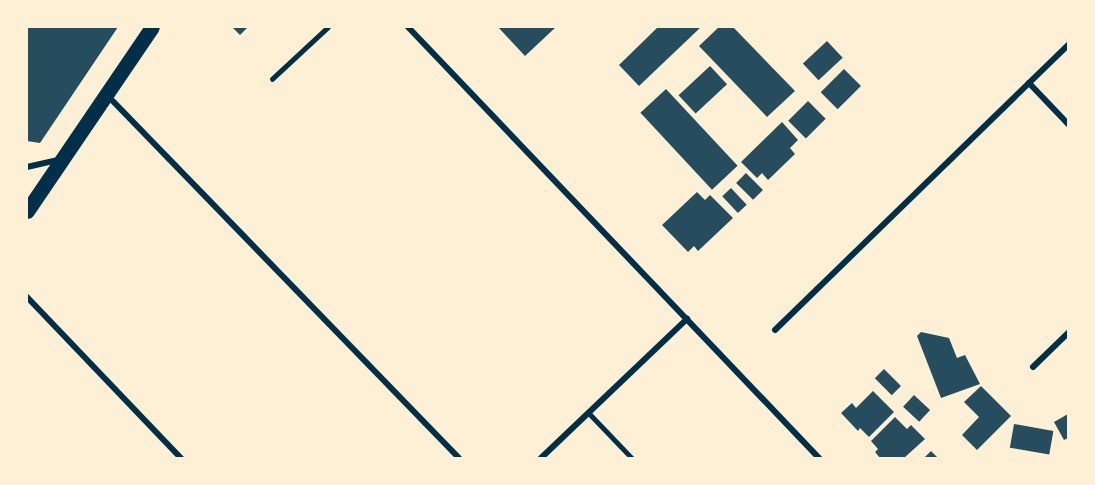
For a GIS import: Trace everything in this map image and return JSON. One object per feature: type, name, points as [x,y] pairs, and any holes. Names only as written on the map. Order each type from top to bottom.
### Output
[{"type":"main road","points":[[27,211],[152,27]]},
{"type":"street","points":[[408,27],[819,458]]},
{"type":"street","points":[[775,330],[1068,45]]},
{"type":"street","points":[[1029,83],[1068,124]]},
{"type":"street","points":[[106,94],[459,458]]},
{"type":"street","points":[[27,167],[63,158]]},
{"type":"street","points":[[27,297],[181,458]]},
{"type":"street","points":[[541,458],[687,319]]},
{"type":"street","points":[[1033,367],[1068,333]]},
{"type":"lane","points":[[272,79],[328,27]]},
{"type":"lane","points":[[589,413],[632,458]]},
{"type":"building","points":[[27,27],[118,27],[40,143],[27,141]]},
{"type":"building","points":[[232,27],[248,27],[240,35]]},
{"type":"building","points":[[498,27],[556,27],[525,56]]},
{"type":"building","points":[[658,27],[701,27],[639,86],[619,65]]},
{"type":"building","points":[[719,27],[733,27],[795,91],[767,117],[699,46]]},
{"type":"building","points":[[827,41],[843,58],[819,80],[803,64]]},
{"type":"building","points":[[710,66],[727,84],[696,114],[679,95]]},
{"type":"building","points":[[844,69],[861,86],[838,109],[821,92]]},
{"type":"building","points":[[666,89],[738,166],[712,190],[640,113]]},
{"type":"building","points":[[808,101],[826,119],[806,138],[788,121]]},
{"type":"building","points":[[782,122],[798,140],[790,148],[795,154],[768,180],[762,173],[757,178],[741,162]]},
{"type":"building","points":[[746,173],[763,190],[753,200],[736,183]]},
{"type":"building","points":[[731,188],[747,205],[738,213],[722,196]]},
{"type":"building","points":[[697,192],[705,200],[710,195],[733,218],[698,251],[694,246],[688,252],[662,225]]},
{"type":"building","points":[[921,332],[949,338],[957,358],[965,355],[980,384],[941,398],[917,336]]},
{"type":"building","points":[[884,369],[901,386],[892,395],[875,378]]},
{"type":"building","points":[[981,386],[1011,416],[977,450],[962,435],[979,417],[964,402]]},
{"type":"building","points":[[873,391],[894,412],[869,437],[860,428],[858,431],[841,413],[852,403],[856,408]]},
{"type":"building","points":[[914,395],[930,410],[919,422],[903,407]]},
{"type":"building","points":[[1068,414],[1068,438],[1064,440],[1054,422]]},
{"type":"building","points":[[895,417],[907,429],[911,425],[925,439],[904,458],[880,458],[875,452],[878,449],[871,441]]},
{"type":"building","points":[[1014,424],[1053,431],[1049,455],[1010,448]]},
{"type":"building","points":[[931,451],[938,458],[924,458]]}]
